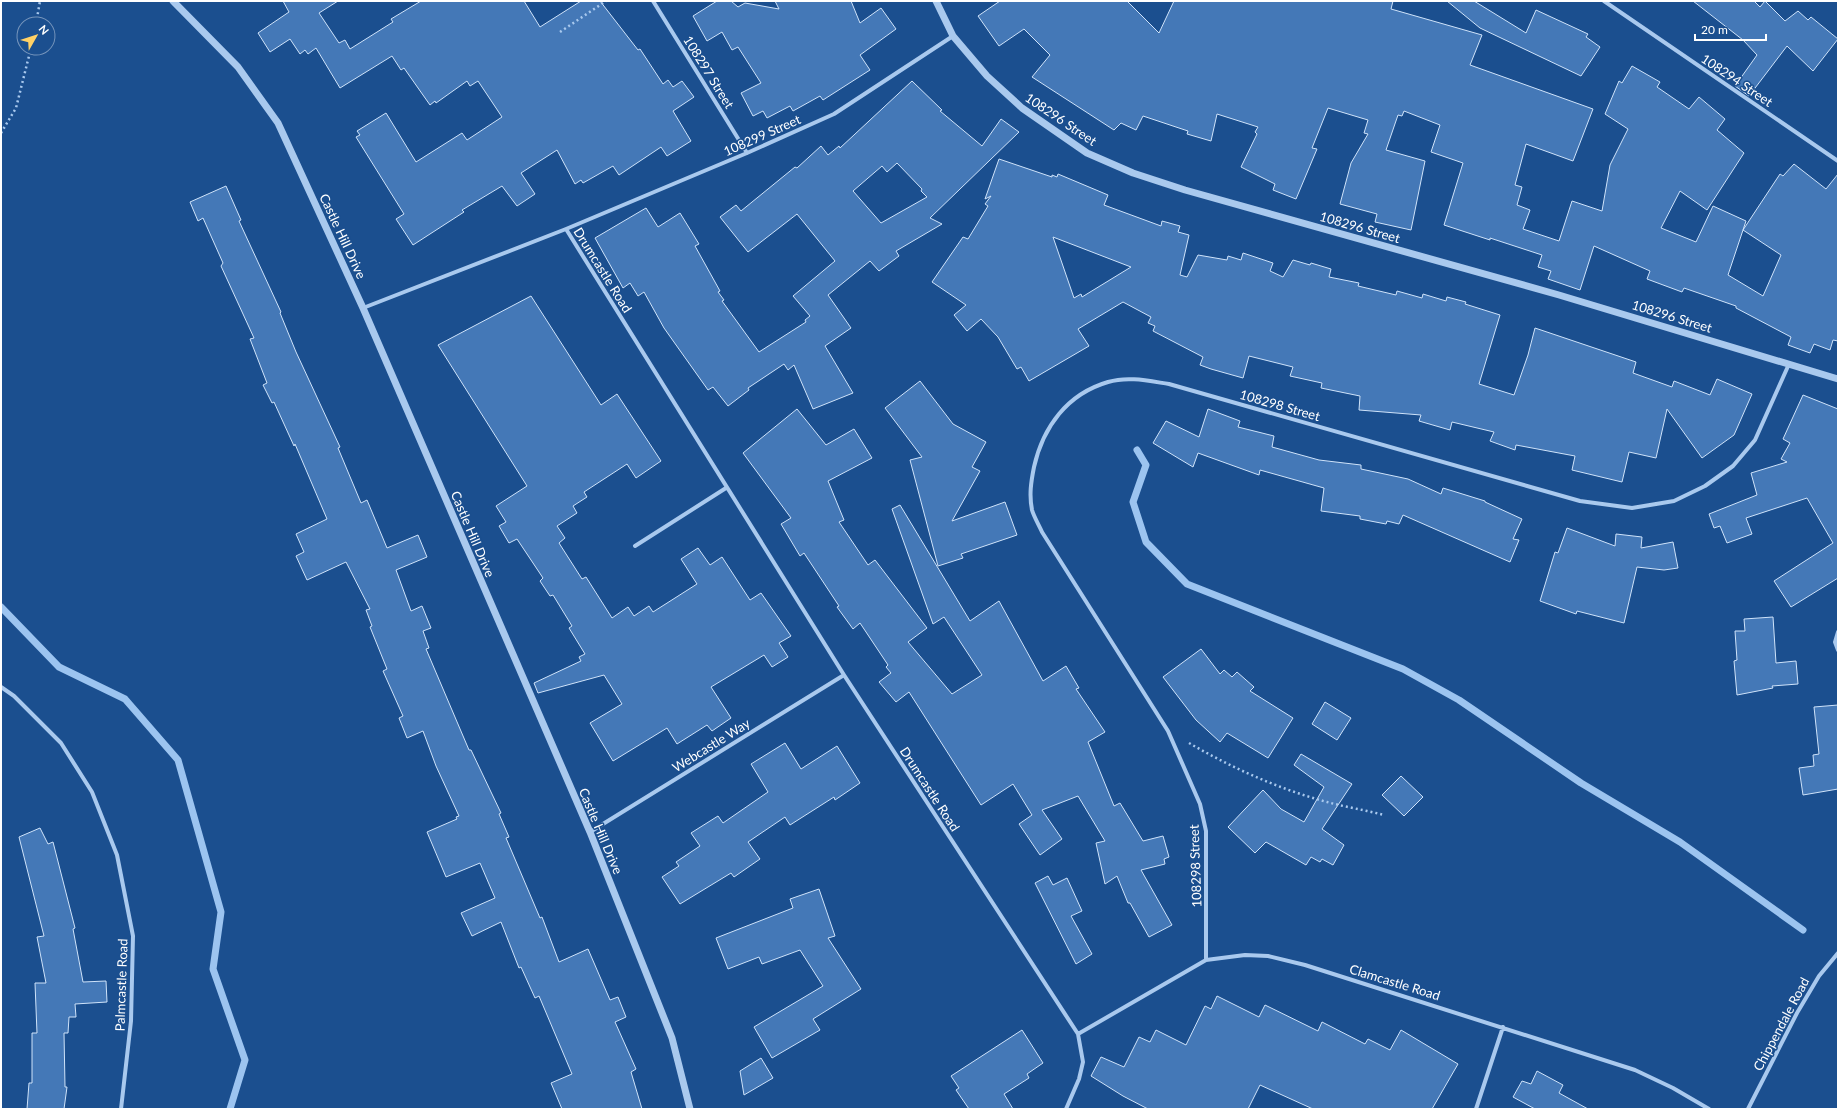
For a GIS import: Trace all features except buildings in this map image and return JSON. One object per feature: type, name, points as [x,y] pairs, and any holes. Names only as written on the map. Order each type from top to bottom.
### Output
[{"type":"street","name":"Castle Hill Drive","points":[[173,1],[238,67],[278,123],[363,308],[590,832],[672,1038],[690,1109]]},
{"type":"street","name":"108297 Street","points":[[653,1],[748,153]]},
{"type":"street","name":"108296 Street","points":[[936,1],[953,36],[987,76],[1022,108],[1087,153],[1133,173],[1185,190],[1559,295],[1838,379]]},
{"type":"street","name":"108294 Street","points":[[1604,1],[1838,161]]},
{"type":"street","name":"108299 Street","points":[[566,229],[748,153],[834,114],[953,36]]},
{"type":"street","name":"Drumcastle Road","points":[[363,308],[566,229],[726,488],[844,675],[1078,1034],[1083,1062],[1079,1079],[1066,1109]]},
{"type":"street","name":"108298 Street","points":[[1206,960],[1206,831],[1200,804],[1168,731],[1042,532],[1033,511],[1030,487],[1038,448],[1048,428],[1065,406],[1085,392],[1109,381],[1133,378],[1169,384],[1580,501],[1632,508],[1674,501],[1706,486],[1733,466],[1755,440],[1789,364]]},
{"type":"street","points":[[635,546],[726,488]]},
{"type":"street","points":[[1838,632],[1835,642],[1838,650]]},
{"type":"street","name":"Webcastle Way","points":[[590,832],[844,675]]},
{"type":"street","name":"Palmcastle Road","points":[[1,687],[14,696],[61,744],[92,792],[117,855],[133,936],[131,1022],[121,1109]]},
{"type":"street","name":"Chippendale Road","points":[[1748,1109],[1800,1007],[1819,976],[1838,953]]},
{"type":"street","name":"Clamcastle Road","points":[[1078,1034],[1206,960],[1245,955],[1268,956],[1305,965],[1635,1070],[1673,1088],[1709,1109]]},
{"type":"street","points":[[1476,1109],[1503,1027]]},
{"type":"path","points":[[37,16],[40,1]]},
{"type":"path","points":[[560,32],[606,1]]},
{"type":"path","points":[[1,133],[16,108],[29,56]]},
{"type":"path","points":[[1168,731],[1223,763],[1274,784],[1327,802],[1384,814]]},
{"type":"waterway","points":[[1137,450],[1146,465],[1133,502],[1146,542],[1187,584],[1403,669],[1459,700],[1581,783],[1680,842],[1803,930]]},
{"type":"waterway","points":[[1,607],[59,667],[125,699],[178,760],[221,912],[213,969],[245,1060],[230,1109]]}]
